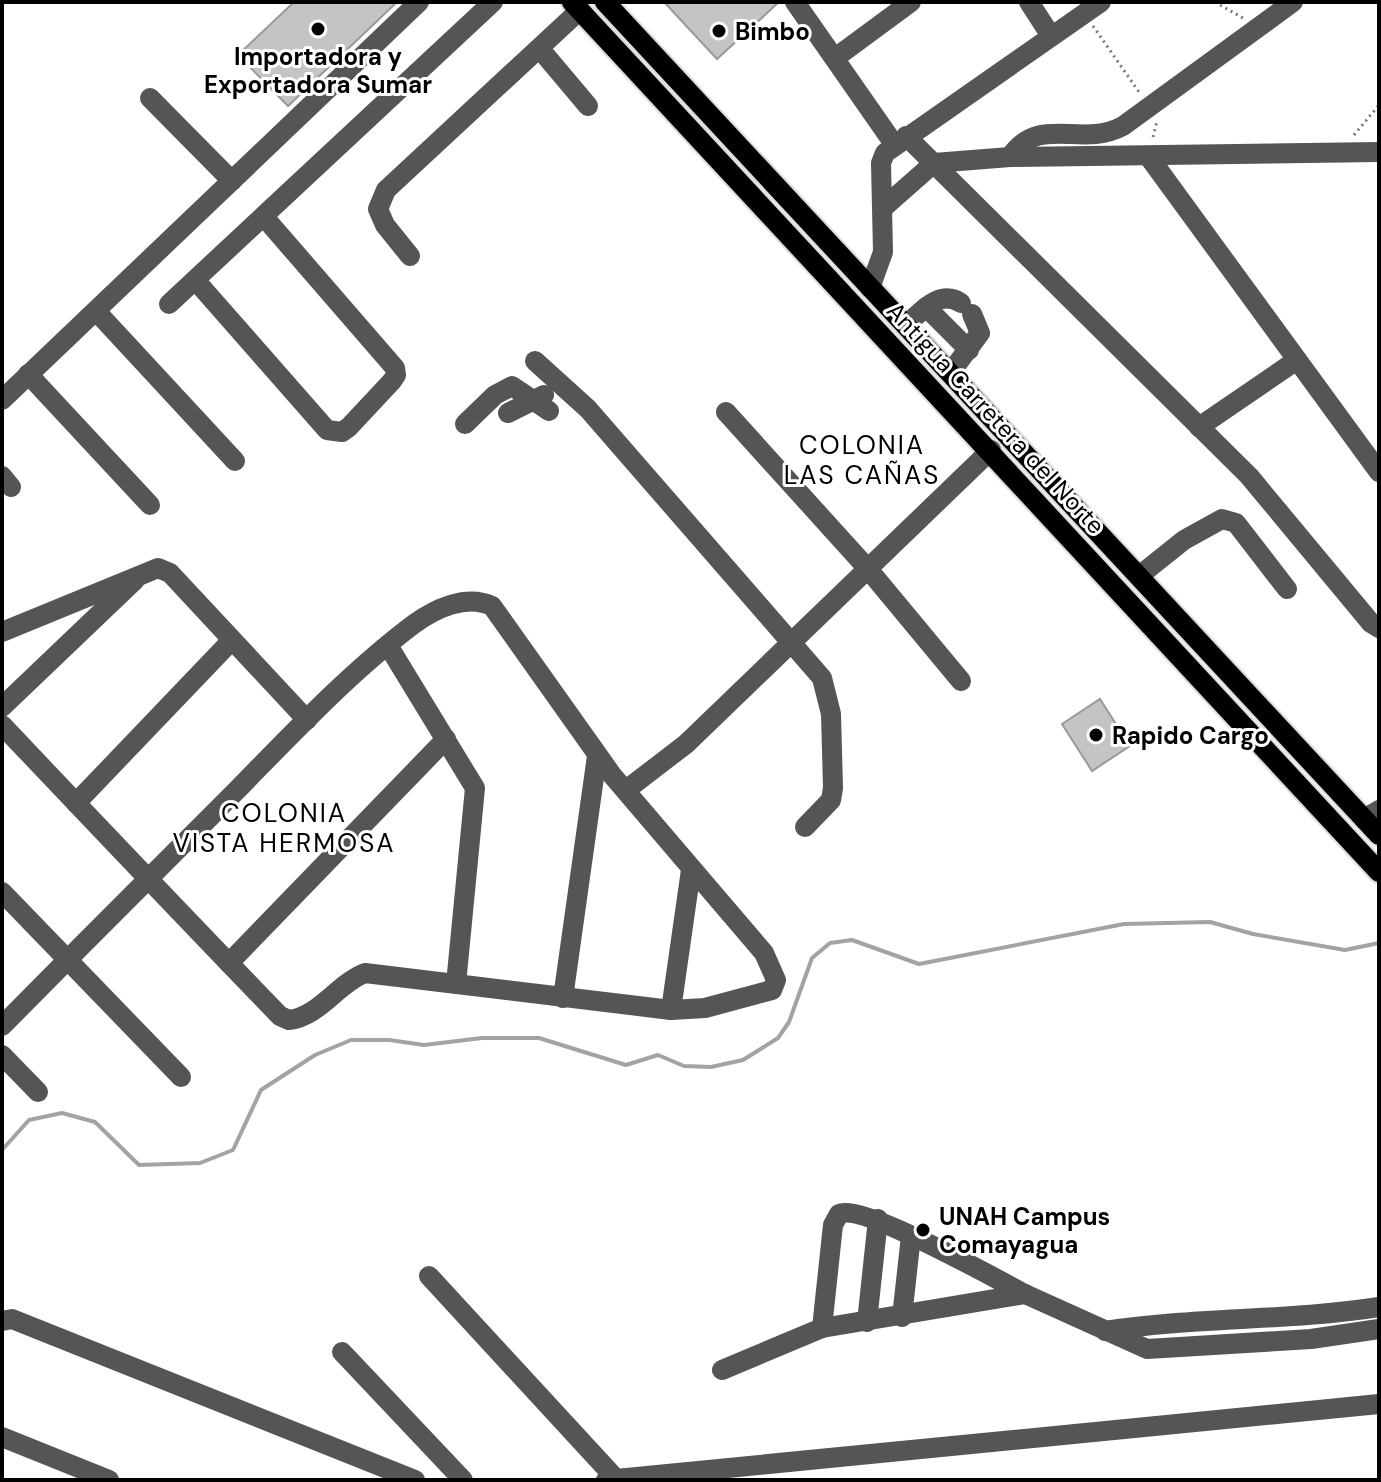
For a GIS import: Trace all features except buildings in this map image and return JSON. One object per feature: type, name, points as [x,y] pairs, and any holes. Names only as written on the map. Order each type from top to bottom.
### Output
[{"type":"main road","name":"Antigua Carretera del Norte","points":[[605,2],[1139,576],[1372,814],[1379,835]]},
{"type":"main road","name":"Antigua Carretera del Norte","points":[[576,6],[991,450],[1379,872]]},
{"type":"street","points":[[2,400],[419,2]]},
{"type":"street","points":[[169,304],[197,282],[493,2]]},
{"type":"street","points":[[795,2],[900,140],[934,163],[1249,476],[1379,628]]},
{"type":"street","points":[[835,58],[911,2]]},
{"type":"street","points":[[1029,2],[1051,36]]},
{"type":"street","points":[[1010,157],[1020,143],[1036,134],[1109,133],[1293,2]]},
{"type":"street","points":[[410,256],[385,225],[378,209],[386,190],[540,49],[576,6]]},
{"type":"street","points":[[870,288],[882,263],[881,163],[900,140],[1092,8]]},
{"type":"street","points":[[540,49],[588,106]]},
{"type":"street","points":[[150,98],[232,181]]},
{"type":"street","points":[[883,208],[934,163],[1010,157],[1379,152]]},
{"type":"street","points":[[1149,157],[1379,472]]},
{"type":"street","points":[[197,282],[327,430],[342,432],[349,427],[392,381],[396,375],[395,368],[265,218]]},
{"type":"street","points":[[907,324],[943,297],[952,297],[967,309],[980,333],[951,372]]},
{"type":"street","points":[[926,307],[969,350]]},
{"type":"street","points":[[96,311],[235,461]]},
{"type":"street","points":[[1199,427],[1297,360]]},
{"type":"street","points":[[535,361],[588,409],[822,678],[831,714],[831,800],[805,827]]},
{"type":"street","points":[[28,374],[150,505]]},
{"type":"street","points":[[508,413],[542,406],[561,385]]},
{"type":"street","points":[[465,424],[495,395],[512,386],[542,406]]},
{"type":"street","points":[[726,412],[868,569],[961,681]]},
{"type":"street","points":[[626,790],[686,744],[991,450]]},
{"type":"street","points":[[1139,576],[1184,540],[1222,519],[1236,523],[1287,589]]},
{"type":"street","points":[[2,632],[158,568],[170,573],[307,720]]},
{"type":"street","points":[[2,707],[144,572]]},
{"type":"street","points":[[2,725],[148,879],[280,1016],[289,1020],[308,1014],[354,977],[365,973],[671,1010],[705,1008],[772,990],[776,980],[764,953],[597,756],[492,606],[480,601],[463,601],[415,623],[307,720],[148,879],[2,1026]]},
{"type":"street","points":[[76,803],[232,640]]},
{"type":"street","points":[[389,647],[475,788],[456,984]]},
{"type":"street","points":[[229,963],[446,739]]},
{"type":"street","points":[[563,998],[597,756]]},
{"type":"street","points":[[671,1010],[691,870]]},
{"type":"street","points":[[2,892],[181,1077]]},
{"type":"street","points":[[2,1055],[38,1092]]},
{"type":"street","points":[[822,1328],[836,1218],[850,1210],[878,1219],[1025,1294],[1147,1349],[1311,1339],[1379,1329]]},
{"type":"street","points":[[867,1322],[878,1219]]},
{"type":"street","points":[[902,1317],[911,1236]]},
{"type":"street","points":[[429,1276],[617,1480]]},
{"type":"street","points":[[722,1370],[822,1328],[1025,1294]]},
{"type":"street","points":[[1105,1331],[1146,1325],[1309,1318],[1379,1307]]},
{"type":"street","points":[[1309,1318],[1311,1339]]},
{"type":"street","points":[[2,1321],[12,1319],[415,1480]]},
{"type":"street","points":[[342,1352],[463,1480]]},
{"type":"street","points":[[606,1480],[1379,1404]]},
{"type":"street","points":[[2,1437],[109,1480]]},
{"type":"path","points":[[1215,2],[1257,25]]},
{"type":"path","points":[[1092,8],[1148,105],[1156,112],[1157,122],[1149,157]]},
{"type":"path","points":[[1338,152],[1379,105]]},
{"type":"waterway","points":[[2,1150],[29,1120],[62,1113],[95,1122],[139,1165],[200,1163],[233,1150],[261,1090],[315,1055],[351,1040],[389,1040],[424,1045],[482,1038],[539,1038],[626,1065],[658,1055],[684,1066],[711,1067],[743,1060],[778,1038],[789,1022],[812,958],[830,943],[852,940],[919,964],[1124,924],[1210,922],[1253,934],[1345,950],[1379,943]]},
{"type":"place","name":"Importadora y Exportadora Sumar","points":[[318,29]]},
{"type":"place","name":"Bimbo","points":[[719,31]]},
{"type":"place","name":"Rapido Cargo","points":[[1096,735]]},
{"type":"place","name":"UNAH Campus Comayagua","points":[[923,1230]]},
{"type":"district","name":"COLONIA LAS CAÑAS","points":[[862,460]]},
{"type":"district","name":"COLONIA VISTA HERMOSA","points":[[284,828]]}]
